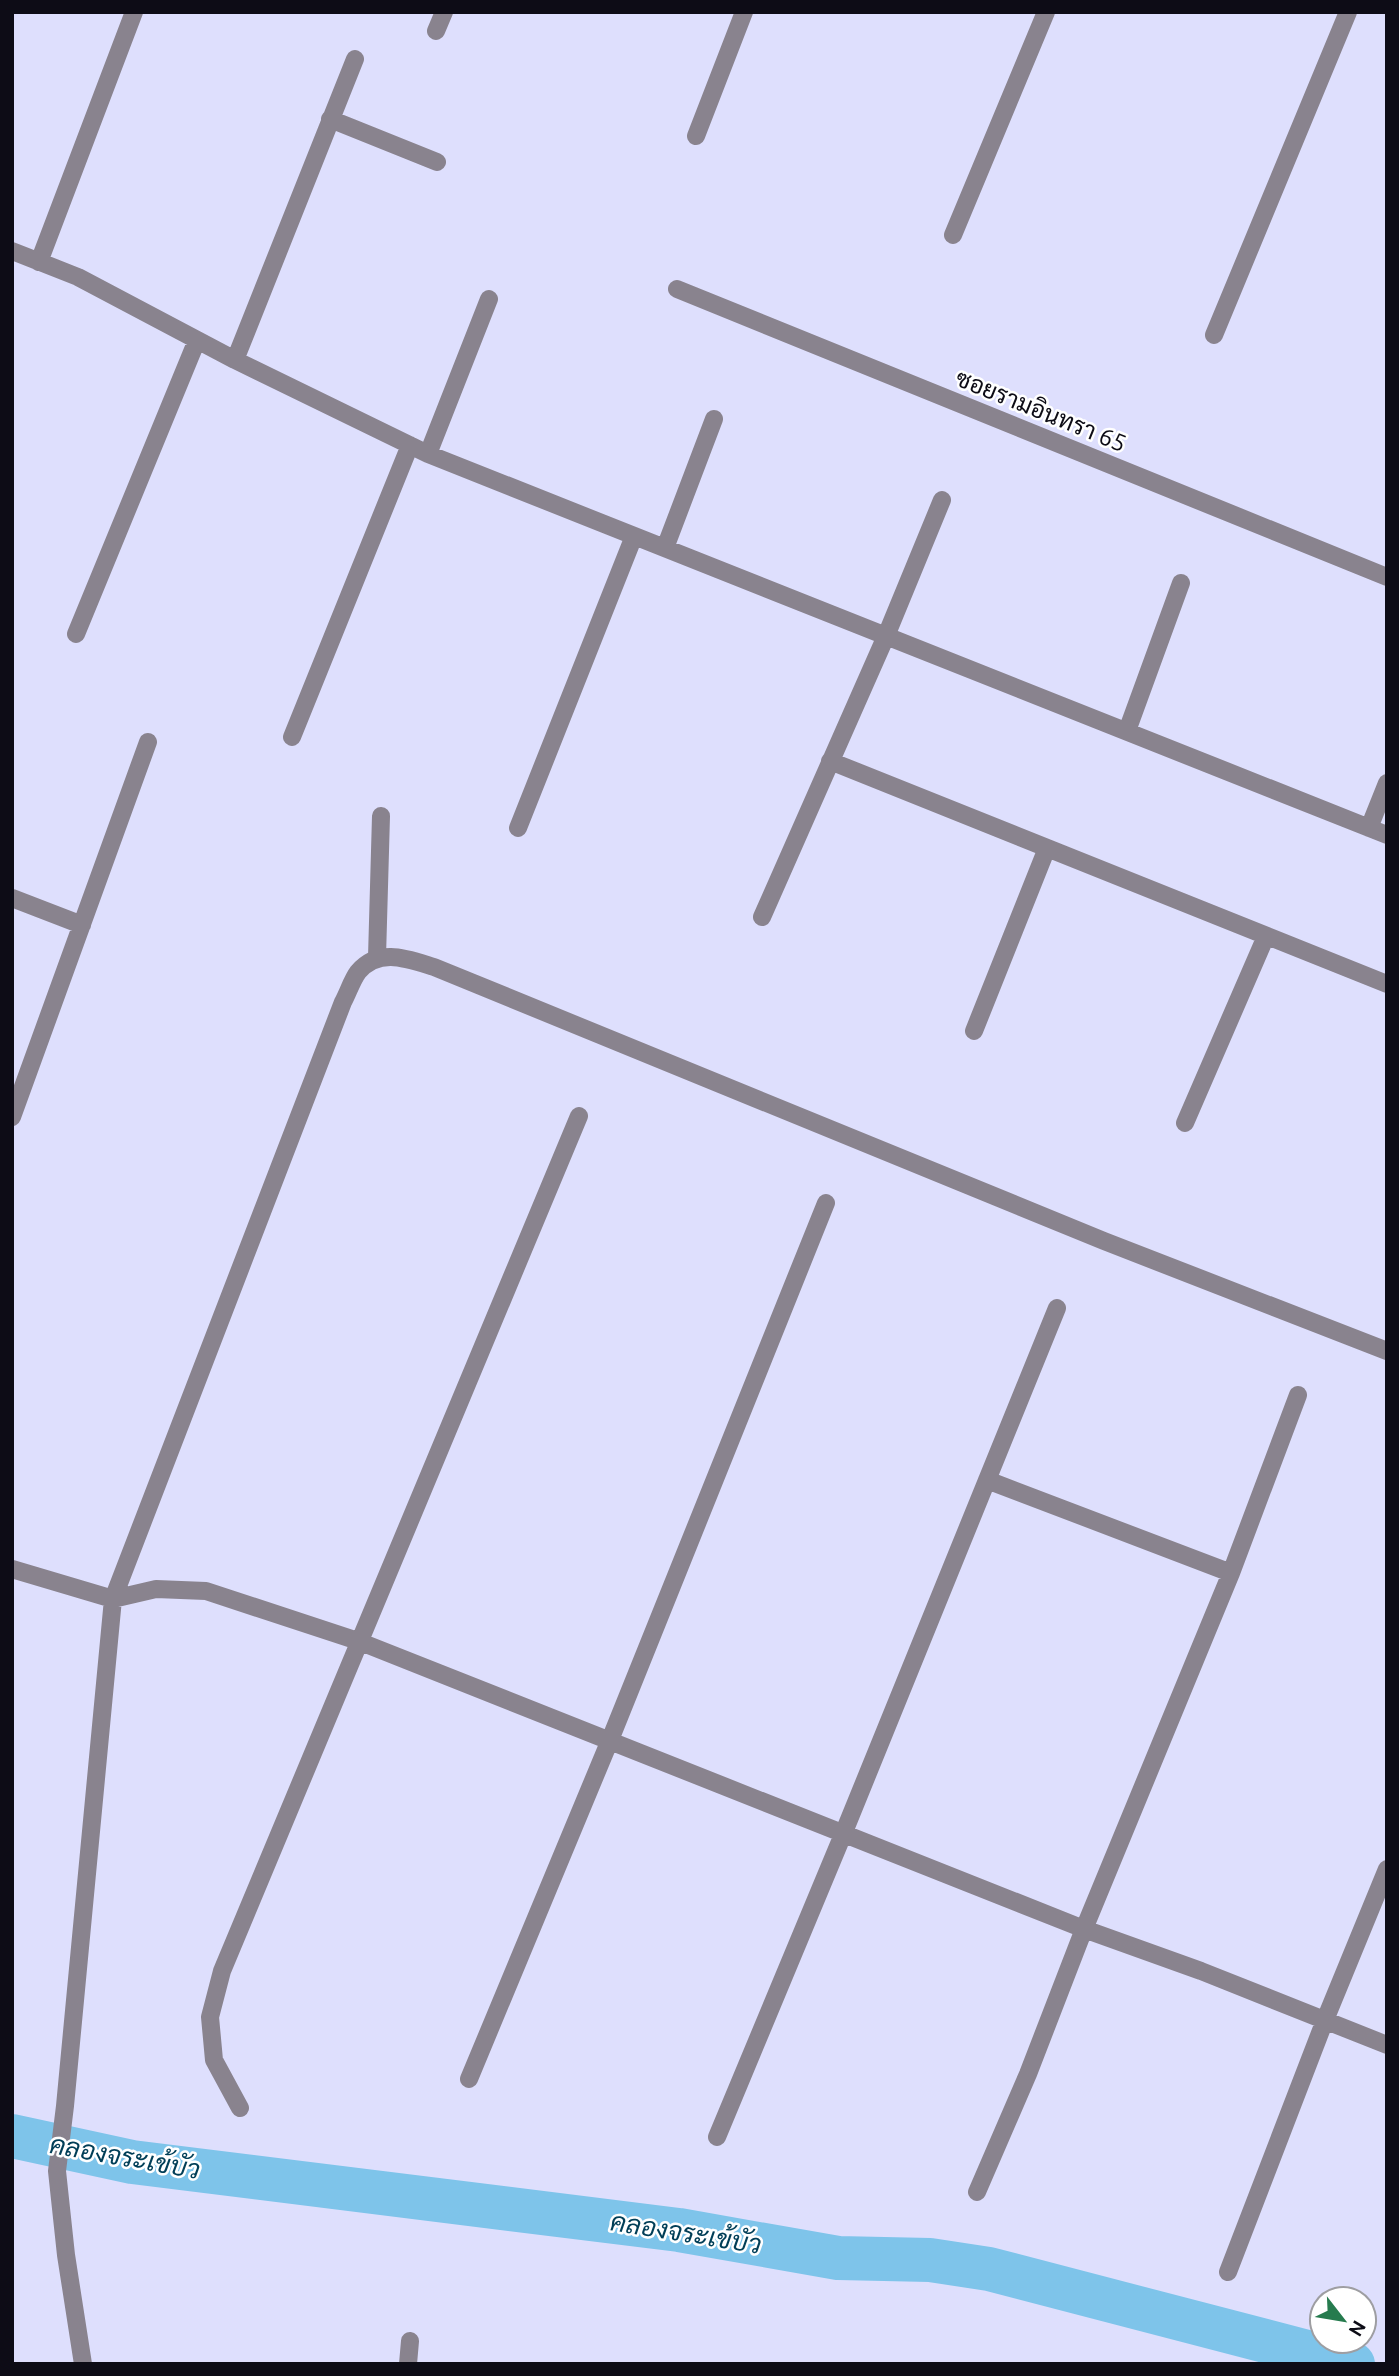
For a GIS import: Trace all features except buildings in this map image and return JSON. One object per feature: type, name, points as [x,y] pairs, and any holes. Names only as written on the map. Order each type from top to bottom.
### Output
[{"type":"street","points":[[39,261],[134,12]]},
{"type":"street","points":[[436,31],[444,12]]},
{"type":"street","points":[[696,136],[744,12]]},
{"type":"street","points":[[953,235],[1046,12]]},
{"type":"street","points":[[1214,335],[1348,12]]},
{"type":"street","points":[[235,360],[355,59]]},
{"type":"street","points":[[330,119],[437,162]]},
{"type":"street","points":[[12,251],[78,277],[235,360],[428,454],[1387,835]]},
{"type":"street","name":"ซอยรามอินทรา 65","points":[[677,289],[1387,577]]},
{"type":"street","points":[[428,454],[489,299]]},
{"type":"street","points":[[76,634],[197,340]]},
{"type":"street","points":[[665,548],[714,419]]},
{"type":"street","points":[[292,737],[410,445]]},
{"type":"street","points":[[762,917],[942,500]]},
{"type":"street","points":[[518,828],[634,536]]},
{"type":"street","points":[[1127,731],[1181,583]]},
{"type":"street","points":[[12,1117],[148,742]]},
{"type":"street","points":[[830,761],[1387,984]]},
{"type":"street","points":[[1369,828],[1387,783]]},
{"type":"street","points":[[377,957],[381,816]]},
{"type":"street","points":[[974,1031],[1047,848]]},
{"type":"street","points":[[12,898],[82,925]]},
{"type":"street","points":[[1185,1123],[1266,936]]},
{"type":"street","points":[[83,2364],[66,2255],[57,2171],[65,2114],[113,1599],[343,1002],[358,972],[377,957],[402,957],[434,967],[1104,1241],[1387,1351]]},
{"type":"street","points":[[240,2108],[215,2060],[210,2017],[222,1971],[579,1116]]},
{"type":"street","points":[[469,2079],[610,1740],[826,1203]]},
{"type":"street","points":[[717,2137],[1057,1308]]},
{"type":"street","points":[[977,2192],[1028,2074],[1084,1929],[1231,1573],[1298,1395]]},
{"type":"street","points":[[987,1480],[1231,1573]]},
{"type":"street","points":[[12,1569],[113,1599],[156,1589],[206,1591],[358,1641],[1084,1929],[1201,1971],[1387,2045]]},
{"type":"street","points":[[1228,2272],[1325,2020],[1387,1869]]},
{"type":"street","points":[[408,2364],[410,2341]]},
{"type":"waterway","name":"คลองจระเข้บัว","points":[[12,2136],[132,2162],[679,2230],[838,2258],[930,2260],[989,2269],[1353,2364]]}]
